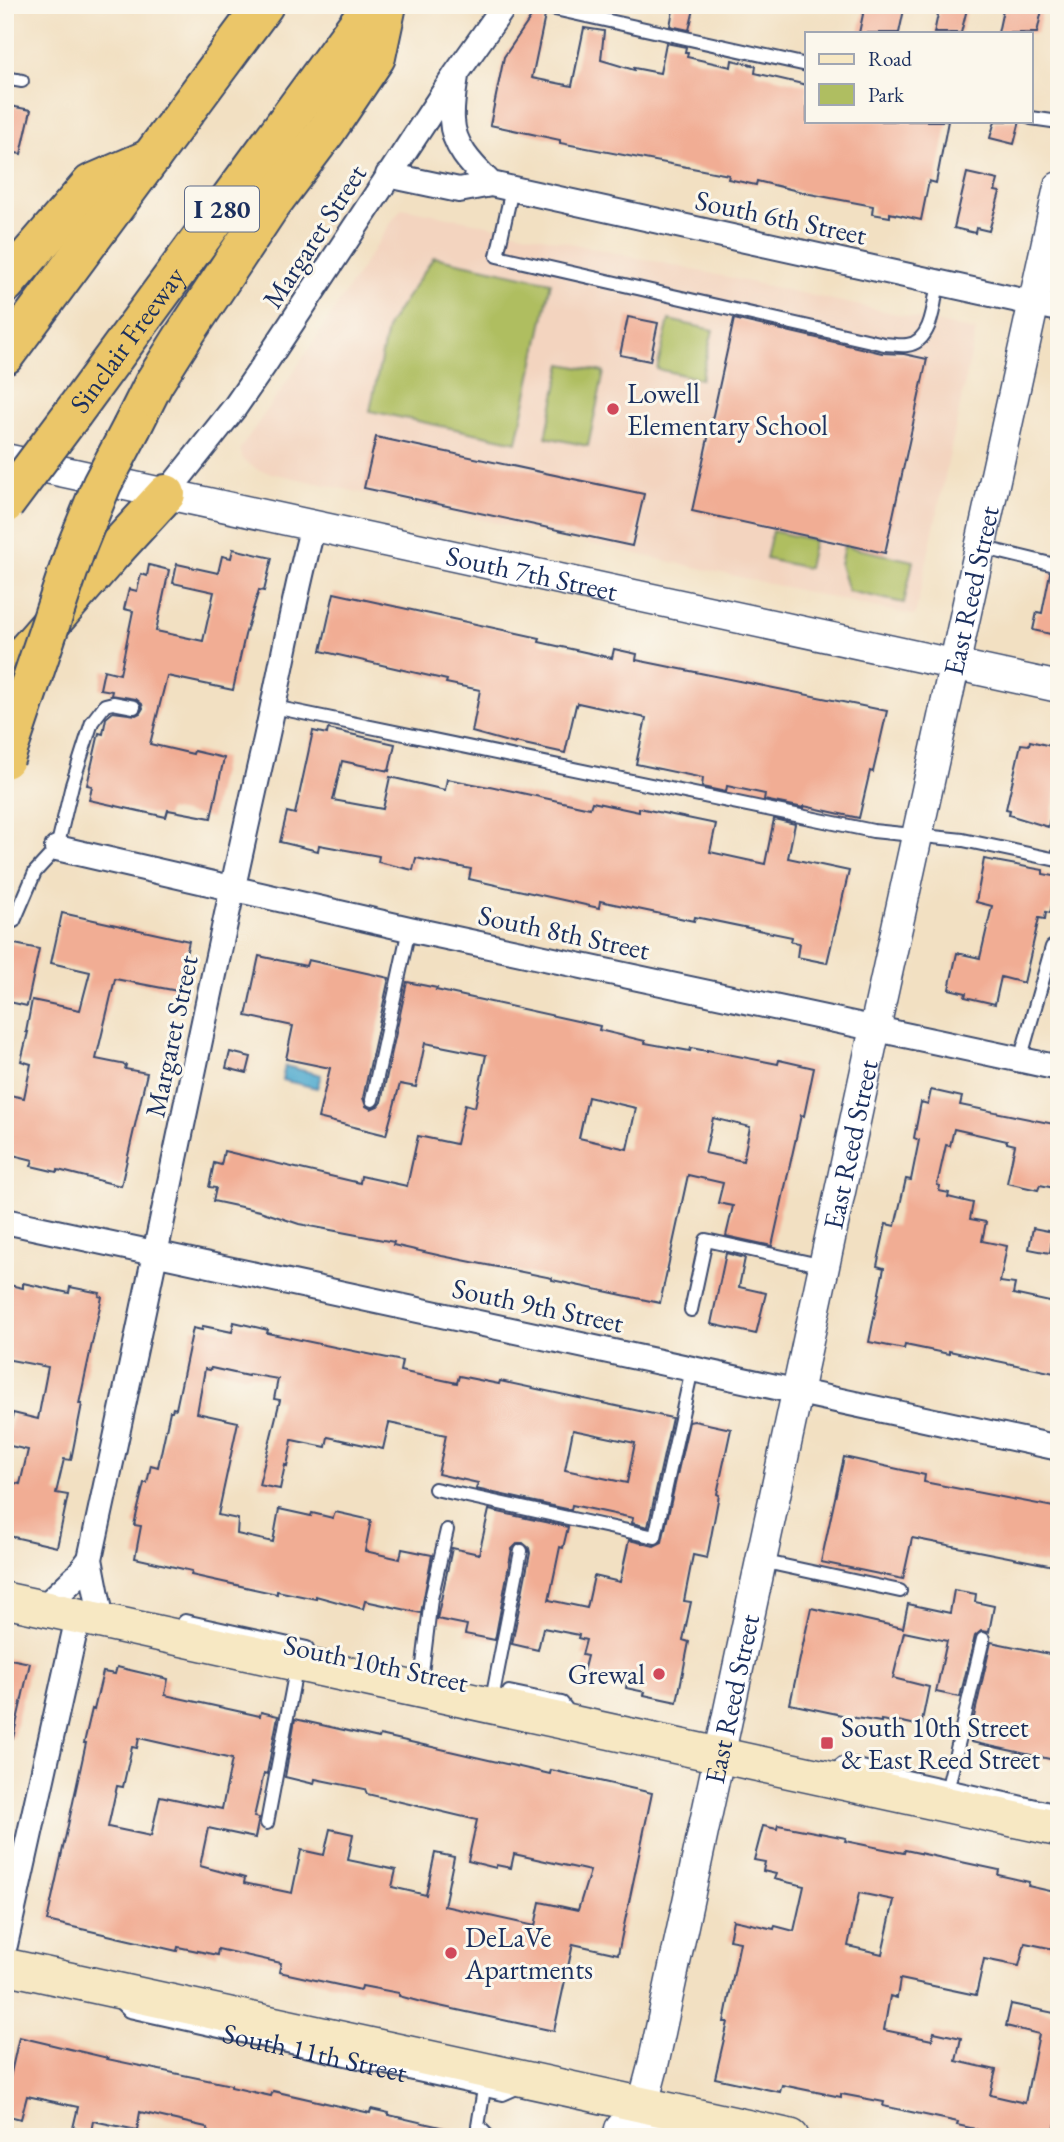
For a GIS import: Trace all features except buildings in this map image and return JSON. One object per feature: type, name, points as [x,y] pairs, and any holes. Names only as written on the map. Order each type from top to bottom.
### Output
[{"type":"highway","points":[[5,355],[264,5]]},
{"type":"highway","name":"Sinclair Freeway","points":[[5,504],[372,5]]},
{"type":"highway","points":[[5,760],[76,548],[103,484],[154,383],[272,203],[327,130],[376,57],[387,5]]},
{"type":"highway","points":[[5,284],[92,184],[153,157]]},
{"type":"highway","points":[[5,676],[166,494]]},
{"type":"main road","name":"South 10th Street","points":[[5,1600],[171,1636],[307,1657],[577,1724],[1059,1829]]},
{"type":"main road","name":"South 11th Street","points":[[5,1966],[643,2104],[749,2132],[791,2137]]},
{"type":"street","name":"Margaret Street","points":[[166,494],[235,407],[388,175],[505,5]]},
{"type":"street","points":[[456,74],[452,120],[458,145],[470,162],[502,186]]},
{"type":"street","name":"South 6th Street","points":[[388,175],[459,190],[502,186],[1046,306]]},
{"type":"street","name":"East Reed Street","points":[[618,2137],[620,2129],[643,2104],[980,547],[1046,306],[1059,187]]},
{"type":"street","name":"South 7th Street","points":[[5,459],[1059,687]]},
{"type":"street","name":"Margaret Street","points":[[5,1945],[90,1619],[90,1559],[313,526]]},
{"type":"street","name":"South 8th Street","points":[[57,848],[409,929],[1059,1068]]},
{"type":"street","name":"South 9th Street","points":[[5,1220],[1059,1448]]},
{"type":"street","name":"Margaret Street","points":[[43,1608],[77,1577],[90,1559]]},
{"type":"street","points":[[643,2104],[658,2137]]},
{"type":"lane","points":[[537,5],[805,65]]},
{"type":"lane","points":[[5,78],[22,81]]},
{"type":"lane","points":[[1032,118],[1059,122]]},
{"type":"lane","points":[[502,186],[498,256],[884,344],[909,345],[925,334],[938,282]]},
{"type":"lane","points":[[980,547],[1059,566]]},
{"type":"lane","points":[[14,921],[36,872],[57,848],[72,785],[92,722],[105,705],[113,703],[134,707]]},
{"type":"lane","points":[[274,707],[873,831],[963,840],[1058,857]]},
{"type":"lane","points":[[372,1100],[409,929]]},
{"type":"lane","points":[[1020,1060],[1052,947]]},
{"type":"lane","points":[[691,1310],[706,1240],[824,1266]]},
{"type":"lane","points":[[435,1489],[655,1537],[692,1369]]},
{"type":"lane","points":[[422,1673],[431,1599],[447,1530]]},
{"type":"lane","name":"South 10th Street","points":[[521,1551],[488,1687],[562,1703],[577,1724]]},
{"type":"lane","points":[[761,1561],[900,1591]]},
{"type":"lane","points":[[948,1787],[983,1639]]},
{"type":"lane","points":[[267,1824],[307,1657]]},
{"type":"lane","points":[[825,1779],[844,1763],[1059,1811]]},
{"type":"lane","name":"South 11th Street","points":[[106,1987],[129,2011],[503,2094],[534,2081]]},
{"type":"lane","points":[[485,2089],[478,2126],[489,2137]]},
{"type":"shaded area","name":"Lowell Elementary School","points":[[402,208],[976,331],[915,616],[258,470],[243,460],[240,449]]},
{"type":"green space","points":[[434,257],[551,282],[517,442],[370,411],[388,325]]},
{"type":"green space","points":[[669,320],[713,330],[701,379],[657,369]]},
{"type":"green space","points":[[562,364],[604,372],[588,446],[546,437]]},
{"type":"green space","points":[[772,531],[814,540],[808,568],[766,559]]},
{"type":"green space","points":[[844,546],[913,561],[904,603],[848,591],[840,565]]},
{"type":"water","points":[[285,1066],[321,1075],[317,1088],[282,1080]]},
{"type":"place","name":"Lowell Elementary School","points":[[613,409]]},
{"type":"place","name":"Grewal","points":[[659,1674]]},
{"type":"place","name":"South 10th Street & East Reed Street","points":[[827,1743]]},
{"type":"place","name":"DeLaVe Apartments","points":[[451,1953]]}]
